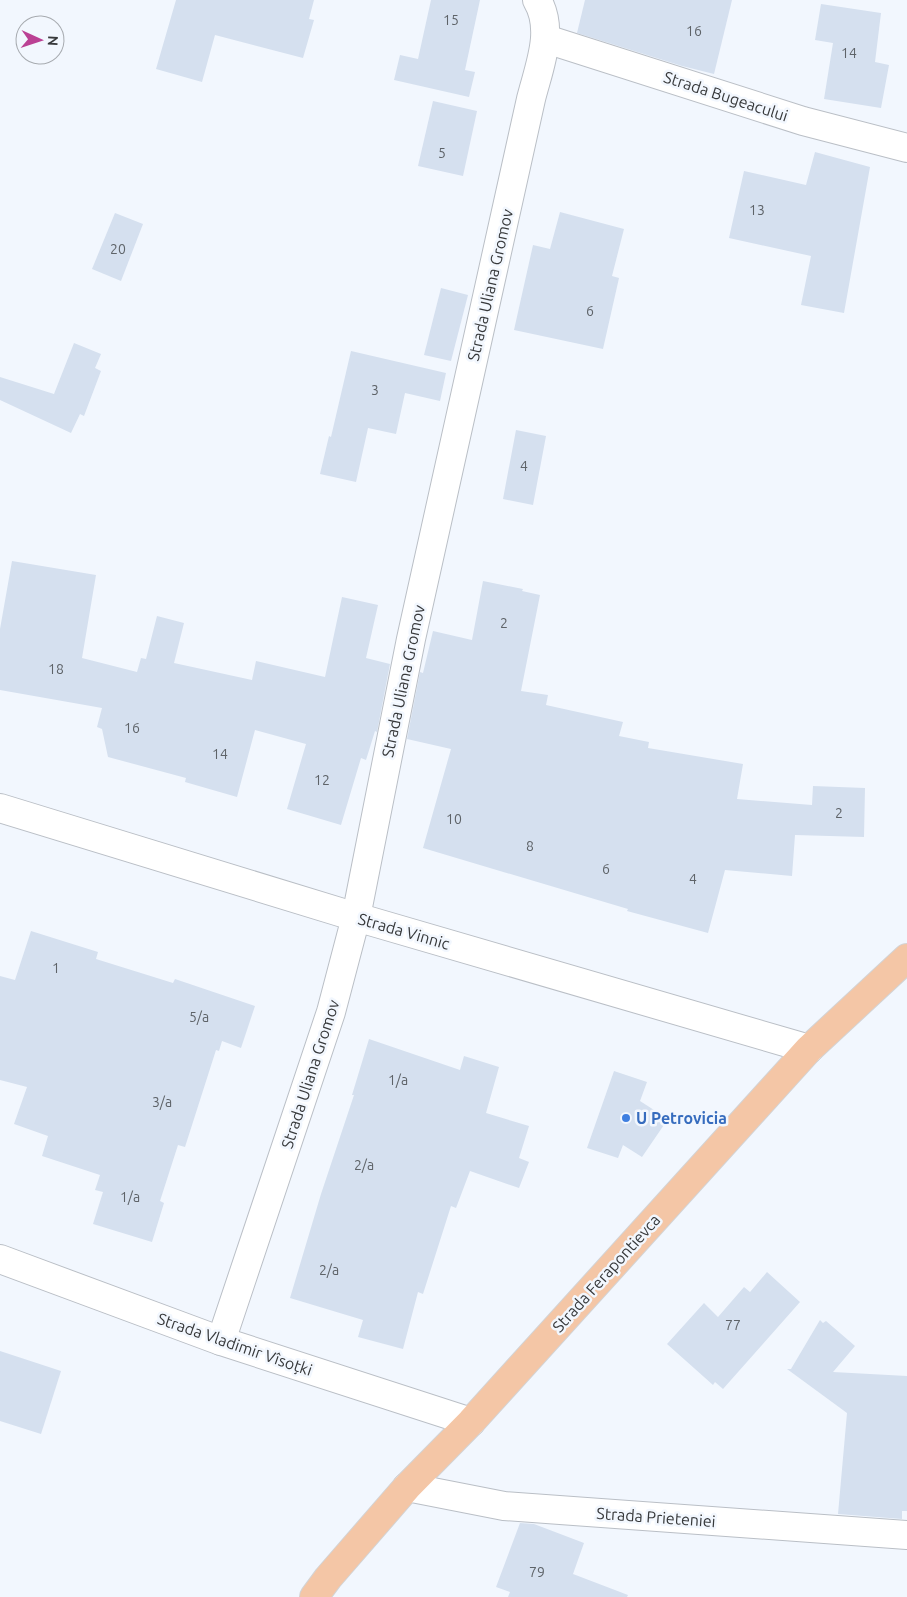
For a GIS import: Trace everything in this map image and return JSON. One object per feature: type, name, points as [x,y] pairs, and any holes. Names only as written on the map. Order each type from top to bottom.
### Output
[{"type":"main road","name":"Strada Ferapontievca","points":[[314,1597],[328,1578],[407,1488],[471,1422],[809,1049],[907,958]]},
{"type":"street","name":"Strada Uliana Gromov","points":[[221,1341],[331,1012],[356,917],[411,638],[546,39],[540,5]]},
{"type":"street","name":"Strada Bugeacului","points":[[546,39],[803,121],[907,148]]},
{"type":"street","name":"Strada Vinnic","points":[[0,808],[356,917],[809,1049]]},
{"type":"street","name":"Strada Vladimir Vîsoțki","points":[[0,1259],[221,1341],[471,1422]]},
{"type":"street","name":"Strada Prieteniei","points":[[407,1488],[504,1506],[907,1535]]},
{"type":"building","points":[[176,0],[314,0],[309,19],[314,20],[303,58],[215,35],[202,82],[156,69]]},
{"type":"building","points":[[431,0],[480,0],[465,70],[475,72],[469,97],[394,80],[400,55],[418,59]]},
{"type":"building","points":[[585,0],[732,0],[714,74],[682,66],[577,33]]},
{"type":"building","points":[[821,4],[881,13],[875,62],[889,65],[881,108],[824,99],[833,43],[815,40]]},
{"type":"building","points":[[433,101],[477,111],[463,176],[418,166]]},
{"type":"building","points":[[815,152],[870,167],[844,313],[801,305],[811,256],[729,238],[744,171],[806,185]]},
{"type":"building","points":[[560,212],[624,229],[612,276],[619,278],[603,349],[514,330],[533,245],[550,249]]},
{"type":"building","points":[[115,213],[143,224],[121,281],[92,269]]},
{"type":"building","points":[[441,288],[468,295],[451,361],[424,355]]},
{"type":"building","points":[[74,343],[101,354],[95,368],[101,371],[84,416],[80,414],[71,433],[0,400],[0,377],[54,394]]},
{"type":"building","points":[[351,351],[446,373],[440,401],[405,393],[396,434],[368,428],[356,482],[320,474],[329,436],[331,437]]},
{"type":"building","points":[[516,430],[546,436],[533,505],[503,499]]},
{"type":"building","points":[[12,561],[96,575],[82,658],[137,672],[141,658],[146,659],[157,616],[184,623],[174,663],[252,680],[256,661],[325,677],[342,597],[378,605],[366,658],[390,664],[377,732],[375,731],[366,760],[361,758],[341,825],[287,809],[306,744],[255,730],[237,797],[185,782],[186,778],[108,757],[102,729],[97,727],[102,708],[0,690],[0,629]]},
{"type":"building","points":[[483,581],[523,589],[522,591],[540,595],[521,691],[548,695],[546,705],[623,722],[619,736],[649,742],[648,748],[743,764],[737,799],[812,805],[813,786],[865,788],[864,837],[795,835],[792,876],[725,870],[708,933],[627,911],[628,909],[423,848],[451,749],[407,739],[420,672],[423,673],[433,631],[472,640]]},
{"type":"building","points":[[31,931],[98,952],[96,959],[173,983],[175,979],[255,1006],[241,1048],[222,1041],[219,1051],[216,1050],[185,1147],[178,1145],[160,1201],[164,1203],[152,1242],[93,1224],[103,1192],[95,1190],[100,1175],[42,1156],[48,1136],[14,1124],[27,1087],[0,1080],[0,976],[15,980]]},
{"type":"building","points":[[369,1039],[460,1070],[464,1056],[499,1067],[486,1113],[529,1126],[519,1158],[529,1162],[519,1188],[470,1171],[456,1208],[451,1206],[423,1294],[418,1292],[403,1349],[358,1337],[363,1320],[290,1298],[321,1194],[354,1095],[352,1095]]},
{"type":"building","points":[[614,1071],[647,1082],[640,1101],[668,1119],[642,1157],[623,1145],[618,1158],[587,1148]]},
{"type":"building","points":[[767,1272],[800,1302],[723,1389],[715,1382],[713,1385],[667,1344],[704,1303],[718,1317],[744,1287],[750,1292]]},
{"type":"building","points":[[820,1320],[823,1323],[826,1321],[855,1346],[833,1372],[907,1376],[907,1511],[902,1511],[902,1519],[838,1514],[847,1413],[787,1369],[791,1369]]},
{"type":"building","points":[[0,1351],[61,1371],[41,1434],[0,1421]]},
{"type":"building","points":[[520,1523],[534,1524],[584,1543],[573,1574],[628,1595],[627,1597],[508,1597],[510,1592],[496,1587]]},
{"type":"place","name":"U Petrovicia","points":[[626,1118]]}]
